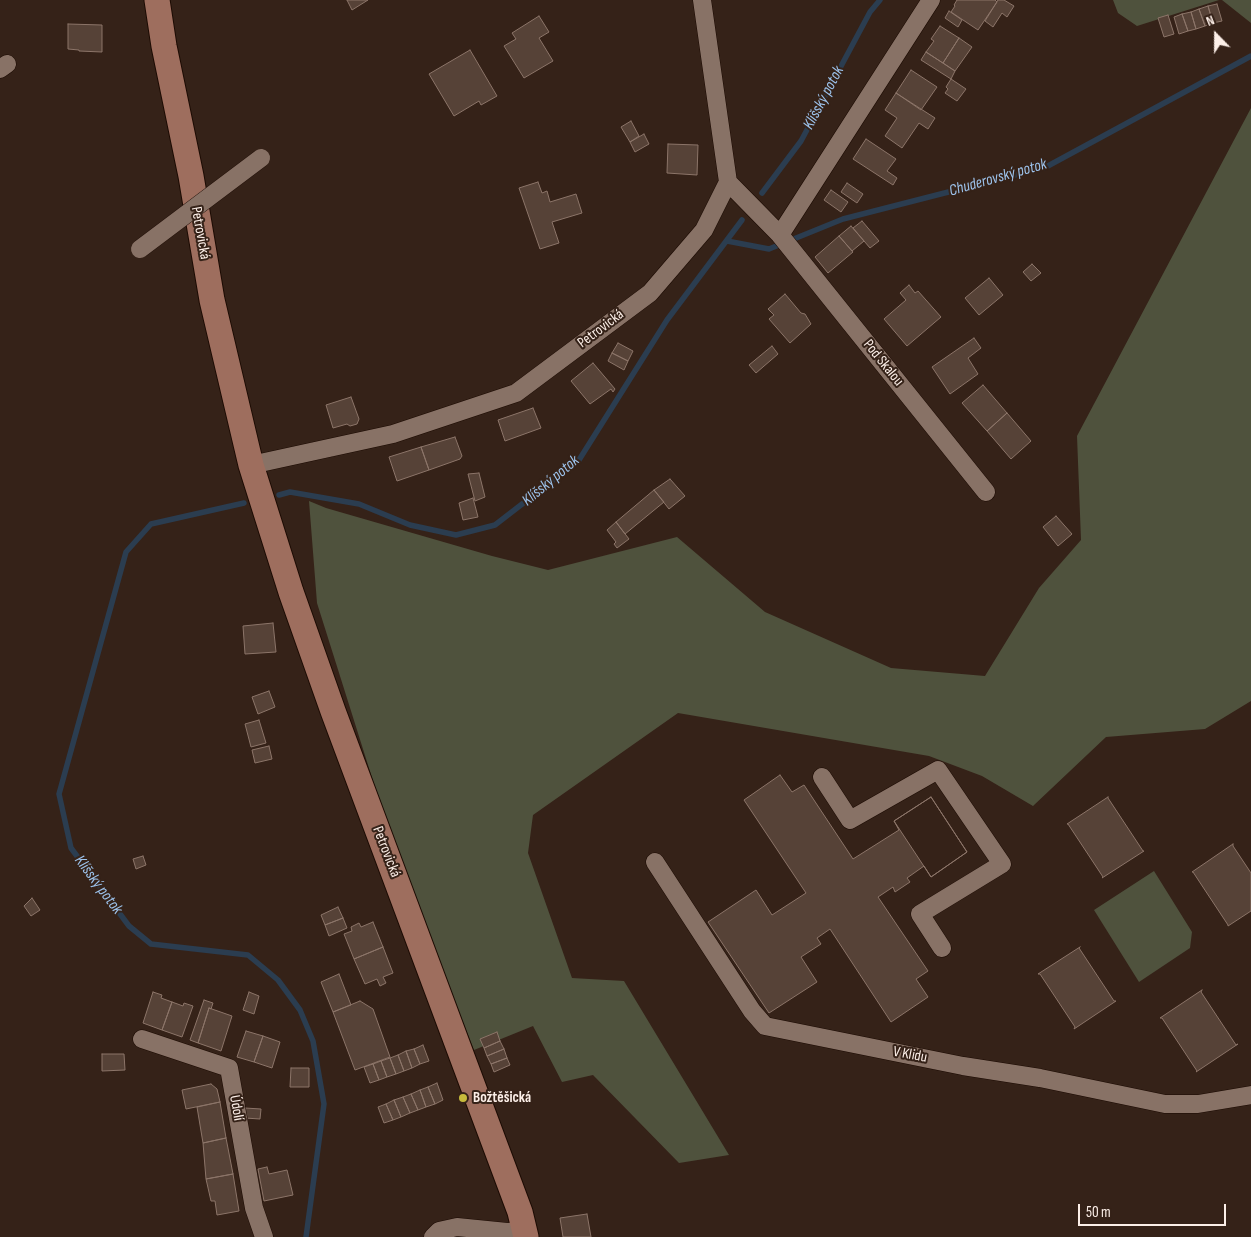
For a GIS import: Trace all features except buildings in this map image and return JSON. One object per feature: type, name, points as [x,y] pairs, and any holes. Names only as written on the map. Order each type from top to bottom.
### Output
[{"type":"main road","name":"Petrovická","points":[[157,0],[164,46],[191,176],[212,300],[251,465],[291,592],[333,711],[520,1212],[525,1234]]},
{"type":"street","points":[[702,0],[728,182]]},
{"type":"street","points":[[780,236],[931,0]]},
{"type":"street","points":[[140,249],[261,158]]},
{"type":"street","name":"Petrovická","points":[[251,465],[393,434],[516,393],[650,293],[704,230],[728,182]]},
{"type":"street","name":"Pod Skalou","points":[[728,182],[780,236],[986,492]]},
{"type":"street","points":[[822,777],[850,820],[938,770],[1002,864],[920,914],[942,948]]},
{"type":"street","name":"V Klidu","points":[[655,862],[752,1011],[765,1026],[963,1066],[1040,1078],[1165,1104],[1198,1104],[1251,1095]]},
{"type":"street","name":"Údolí","points":[[142,1039],[229,1068],[254,1208],[264,1237]]},
{"type":"street","points":[[433,1237],[439,1231],[457,1227],[525,1234]]},
{"type":"green space","points":[[1113,0],[1219,0],[1137,26],[1118,13]]},
{"type":"green space","points":[[1222,0],[1251,0],[1251,23]]},
{"type":"green space","points":[[1251,108],[1251,701],[1205,729],[1106,737],[1033,806],[982,776],[929,756],[678,713],[533,815],[528,853],[572,978],[624,981],[729,1155],[679,1163],[593,1075],[562,1082],[533,1026],[474,1050],[397,857],[317,603],[309,501],[326,508],[492,556],[548,570],[677,537],[765,612],[891,668],[985,676],[1039,588],[1081,540],[1077,436]]},
{"type":"green space","points":[[1154,871],[1192,932],[1190,948],[1139,982],[1094,910]]},
{"type":"waterway","name":"Klíšský potok","points":[[762,193],[801,141],[870,12],[880,0]]},
{"type":"waterway","name":"Chuderovský potok","points":[[727,241],[769,249],[843,219],[1046,167],[1251,56]]},
{"type":"waterway","name":"Klíšský potok","points":[[279,495],[290,492],[359,504],[410,525],[456,535],[495,525],[579,460],[667,320],[742,220]]},
{"type":"waterway","name":"Klíšský potok","points":[[244,503],[151,524],[126,552],[59,794],[71,848],[129,926],[151,944],[248,955],[278,980],[300,1010],[313,1041],[324,1104],[306,1237]]},
{"type":"place","name":"Božtěšická","points":[[463,1098]]}]
